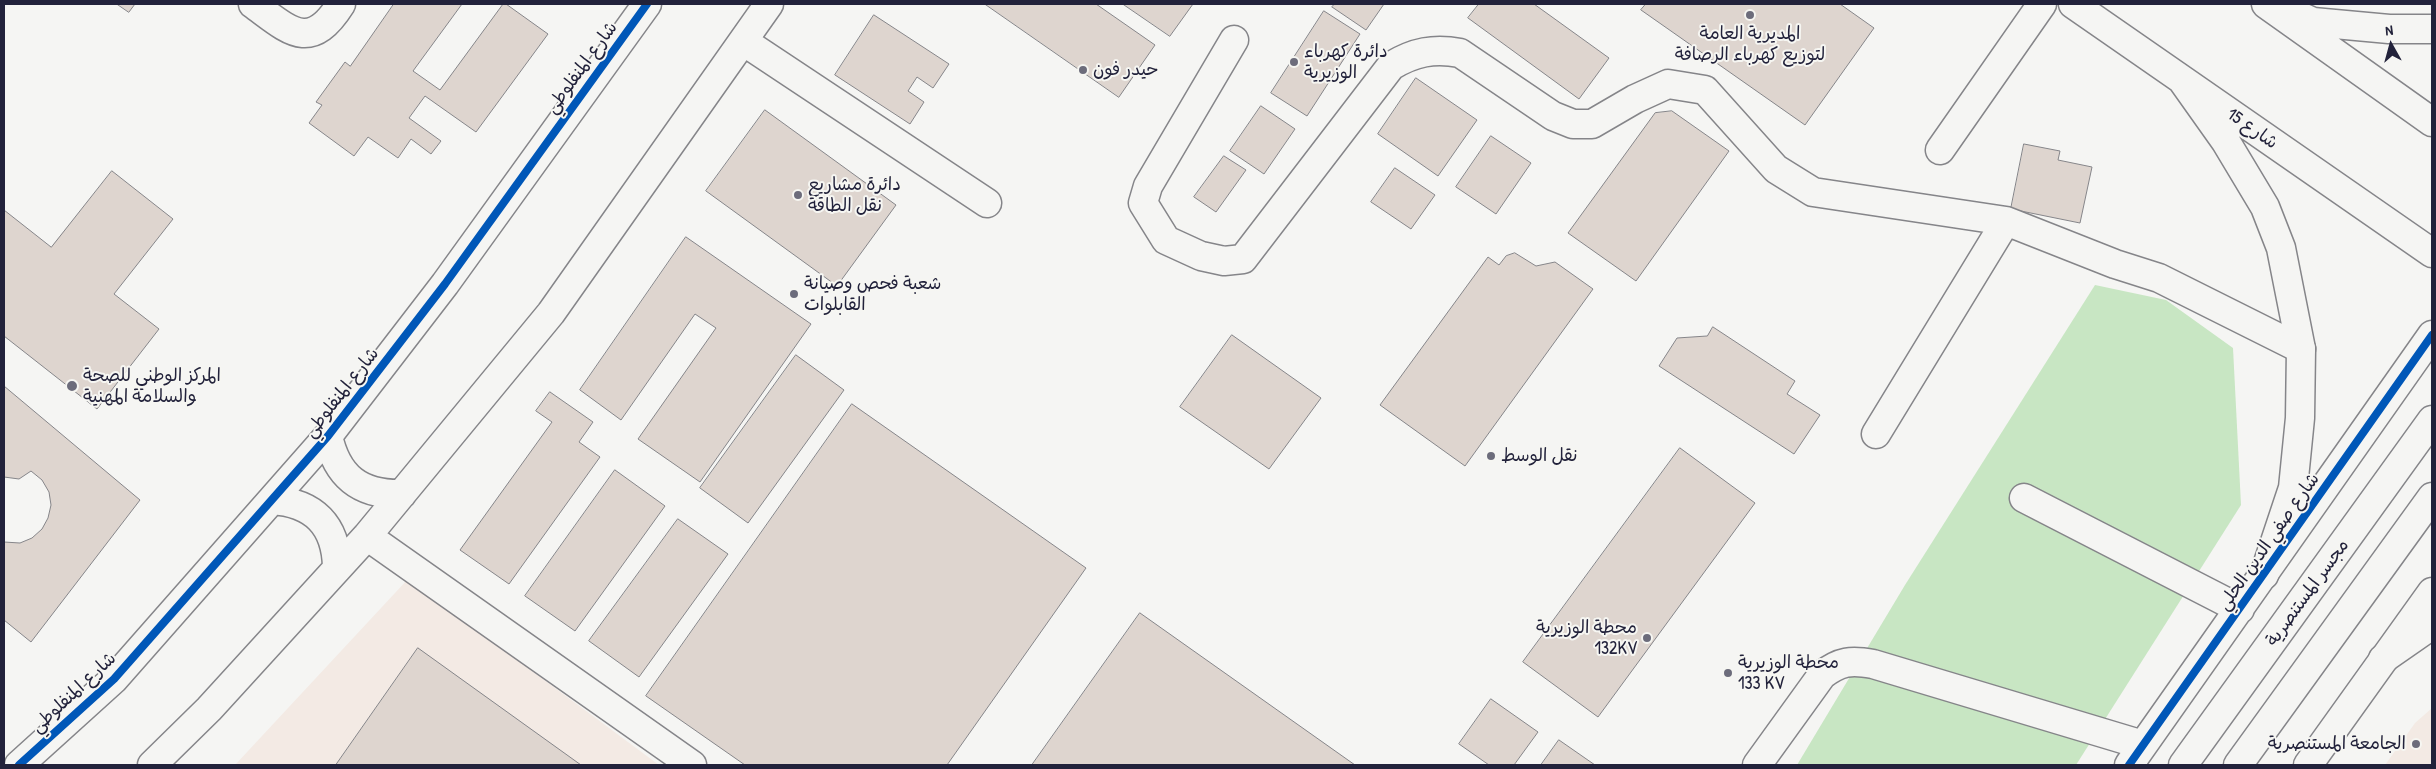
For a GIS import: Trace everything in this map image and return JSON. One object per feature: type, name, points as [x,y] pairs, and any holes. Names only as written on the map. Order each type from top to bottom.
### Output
[{"type":"street","points":[[252,4],[300,34],[318,31],[331,19],[341,4]]},
{"type":"street","name":"شارع المنفلوطي","points":[[19,765],[114,679],[328,436],[445,284],[647,4]]},
{"type":"street","points":[[152,765],[209,709],[367,536],[551,314],[769,4]]},
{"type":"street","points":[[1940,150],[2042,4]]},
{"type":"street","name":"شارع 15","points":[[2073,4],[2432,253]]},
{"type":"street","points":[[2266,4],[2432,122]]},
{"type":"street","points":[[2275,4],[2313,22],[2389,30],[2432,29]]},
{"type":"street","points":[[743,40],[987,203]]},
{"type":"street","points":[[1234,40],[1148,186],[1143,203],[1166,240],[1201,256],[1224,261],[1243,259],[1391,66],[1408,55],[1428,51],[1448,51],[1460,53],[1553,116],[1573,124],[1592,124],[1635,99],[1668,84],[1704,90],[1776,169],[1813,192],[2006,221],[2115,264],[2159,278],[2302,349]]},
{"type":"street","points":[[2182,80],[2226,142],[2265,207],[2281,248],[2302,349],[2300,418],[2292,488],[2264,575]]},
{"type":"street","points":[[1876,434],[2006,221]]},
{"type":"street","name":"شارع صفي الدين الحلي","points":[[2136,755],[2432,335]]},
{"type":"street","name":"مجسر المستنصرية","points":[[2183,765],[2432,420]]},
{"type":"street","points":[[328,436],[332,453],[340,469],[352,481],[368,490],[384,494],[402,494]]},
{"type":"street","points":[[2238,765],[2432,497]]},
{"type":"street","points":[[2024,498],[2240,609]]},
{"type":"street","points":[[272,500],[290,502],[307,508],[321,519],[331,533],[337,550],[337,568]]},
{"type":"street","points":[[367,536],[692,765]]},
{"type":"street","points":[[2308,765],[2382,659],[2432,592]]},
{"type":"street","points":[[2382,659],[2432,625]]},
{"type":"street","points":[[1757,765],[1822,675],[1834,666],[1846,661],[1873,664],[2136,755]]},
{"type":"shaded area","points":[[408,579],[659,765],[235,765]]},
{"type":"shaded area","name":"الجامعة المستنصرية","points":[[2432,708],[2432,765],[2385,765],[2415,723]]},
{"type":"green space","points":[[2095,285],[2166,300],[2233,348],[2241,505],[2076,765],[1797,765],[1905,585]]},
{"type":"building","points":[[117,4],[135,4],[129,12]]},
{"type":"building","points":[[394,4],[462,4],[413,71],[440,90],[503,4],[506,4],[548,34],[476,132],[425,96],[409,118],[441,141],[431,154],[411,139],[398,158],[368,137],[354,156],[309,123],[322,105],[316,102],[345,62],[350,66]]},
{"type":"building","points":[[985,4],[1096,4],[1155,45],[1119,97]]},
{"type":"building","points":[[1123,4],[1193,4],[1170,36]]},
{"type":"building","points":[[1335,4],[1384,4],[1366,30],[1332,7]]},
{"type":"building","points":[[1479,4],[1534,4],[1609,58],[1579,99],[1468,18]]},
{"type":"building","points":[[1646,4],[1840,4],[1874,28],[1805,125],[1641,10]]},
{"type":"building","points":[[1324,11],[1360,34],[1307,116],[1271,93]]},
{"type":"building","points":[[874,15],[949,64],[933,88],[917,77],[908,91],[924,102],[910,124],[835,75]]},
{"type":"building","points":[[1416,78],[1477,120],[1438,176],[1378,134]]},
{"type":"building","points":[[1261,106],[1295,129],[1264,174],[1230,151]]},
{"type":"building","points":[[765,110],[896,205],[837,286],[706,191]]},
{"type":"building","points":[[1672,111],[1729,151],[1636,281],[1568,233],[1655,113]]},
{"type":"building","points":[[1491,136],[1531,163],[1496,214],[1456,187]]},
{"type":"building","points":[[2024,144],[2060,151],[2058,160],[2092,167],[2080,223],[2011,209]]},
{"type":"building","points":[[1224,156],[1246,170],[1216,212],[1194,197]]},
{"type":"building","points":[[1395,168],[1435,195],[1411,229],[1371,202]]},
{"type":"building","points":[[112,171],[173,219],[114,294],[159,329],[97,409],[4,336],[4,210],[51,247]]},
{"type":"building","points":[[686,237],[811,324],[700,482],[638,439],[716,328],[695,314],[621,420],[580,390]]},
{"type":"building","points":[[1515,253],[1536,266],[1555,262],[1593,289],[1465,466],[1380,405],[1488,257],[1499,265],[1506,256]]},
{"type":"building","points":[[1713,327],[1795,381],[1787,394],[1820,415],[1794,454],[1659,366],[1677,338],[1707,336]]},
{"type":"building","points":[[1232,335],[1321,398],[1269,469],[1180,407]]},
{"type":"building","points":[[796,355],[844,390],[748,523],[700,488]]},
{"type":"building","points":[[4,386],[140,500],[31,642],[4,620],[4,542],[20,543],[32,538],[42,529],[48,518],[51,505],[49,492],[42,480],[31,471],[19,479],[4,477]]},
{"type":"building","points":[[550,392],[593,422],[579,442],[600,457],[509,584],[460,550],[552,422],[536,411]]},
{"type":"building","points":[[852,404],[1086,568],[947,765],[745,765],[646,696]]},
{"type":"building","points":[[1680,448],[1755,503],[1598,717],[1523,662]]},
{"type":"building","points":[[615,470],[665,506],[575,631],[525,596]]},
{"type":"building","points":[[678,519],[728,554],[639,677],[589,641]]},
{"type":"building","points":[[1140,613],[1355,765],[1032,765]]},
{"type":"building","points":[[418,648],[581,765],[336,765]]},
{"type":"building","points":[[1491,699],[1538,732],[1514,765],[1489,765],[1459,744]]},
{"type":"building","points":[[1559,740],[1595,765],[1541,765]]},
{"type":"cycle path","points":[[19,765],[114,679],[328,436],[445,284],[647,4]]},
{"type":"cycle path","points":[[2129,765],[2432,335]]},
{"type":"place","name":"المديرية العامة لتوزيع كهرباء الرصافة","points":[[1750,15]]},
{"type":"place","name":"دائرة كهرباء الوزيرية","points":[[1294,62]]},
{"type":"place","name":"حيدر فون","points":[[1083,70]]},
{"type":"place","name":"دائرة مشاريع نقل الطاقة","points":[[798,195]]},
{"type":"place","name":"شعبة فحص وصيانة القابلوات","points":[[794,294]]},
{"type":"place","name":"المركز الوطني للصحة والسلامة المهنية","points":[[72,386]]},
{"type":"place","name":"نقل الوسط","points":[[1491,456]]},
{"type":"place","name":"محطة الوزيرية 132KV","points":[[1647,638]]},
{"type":"place","name":"محطة الوزيرية 133 KV","points":[[1728,673]]},
{"type":"place","name":"الجامعة المستنصرية","points":[[2416,744]]}]
